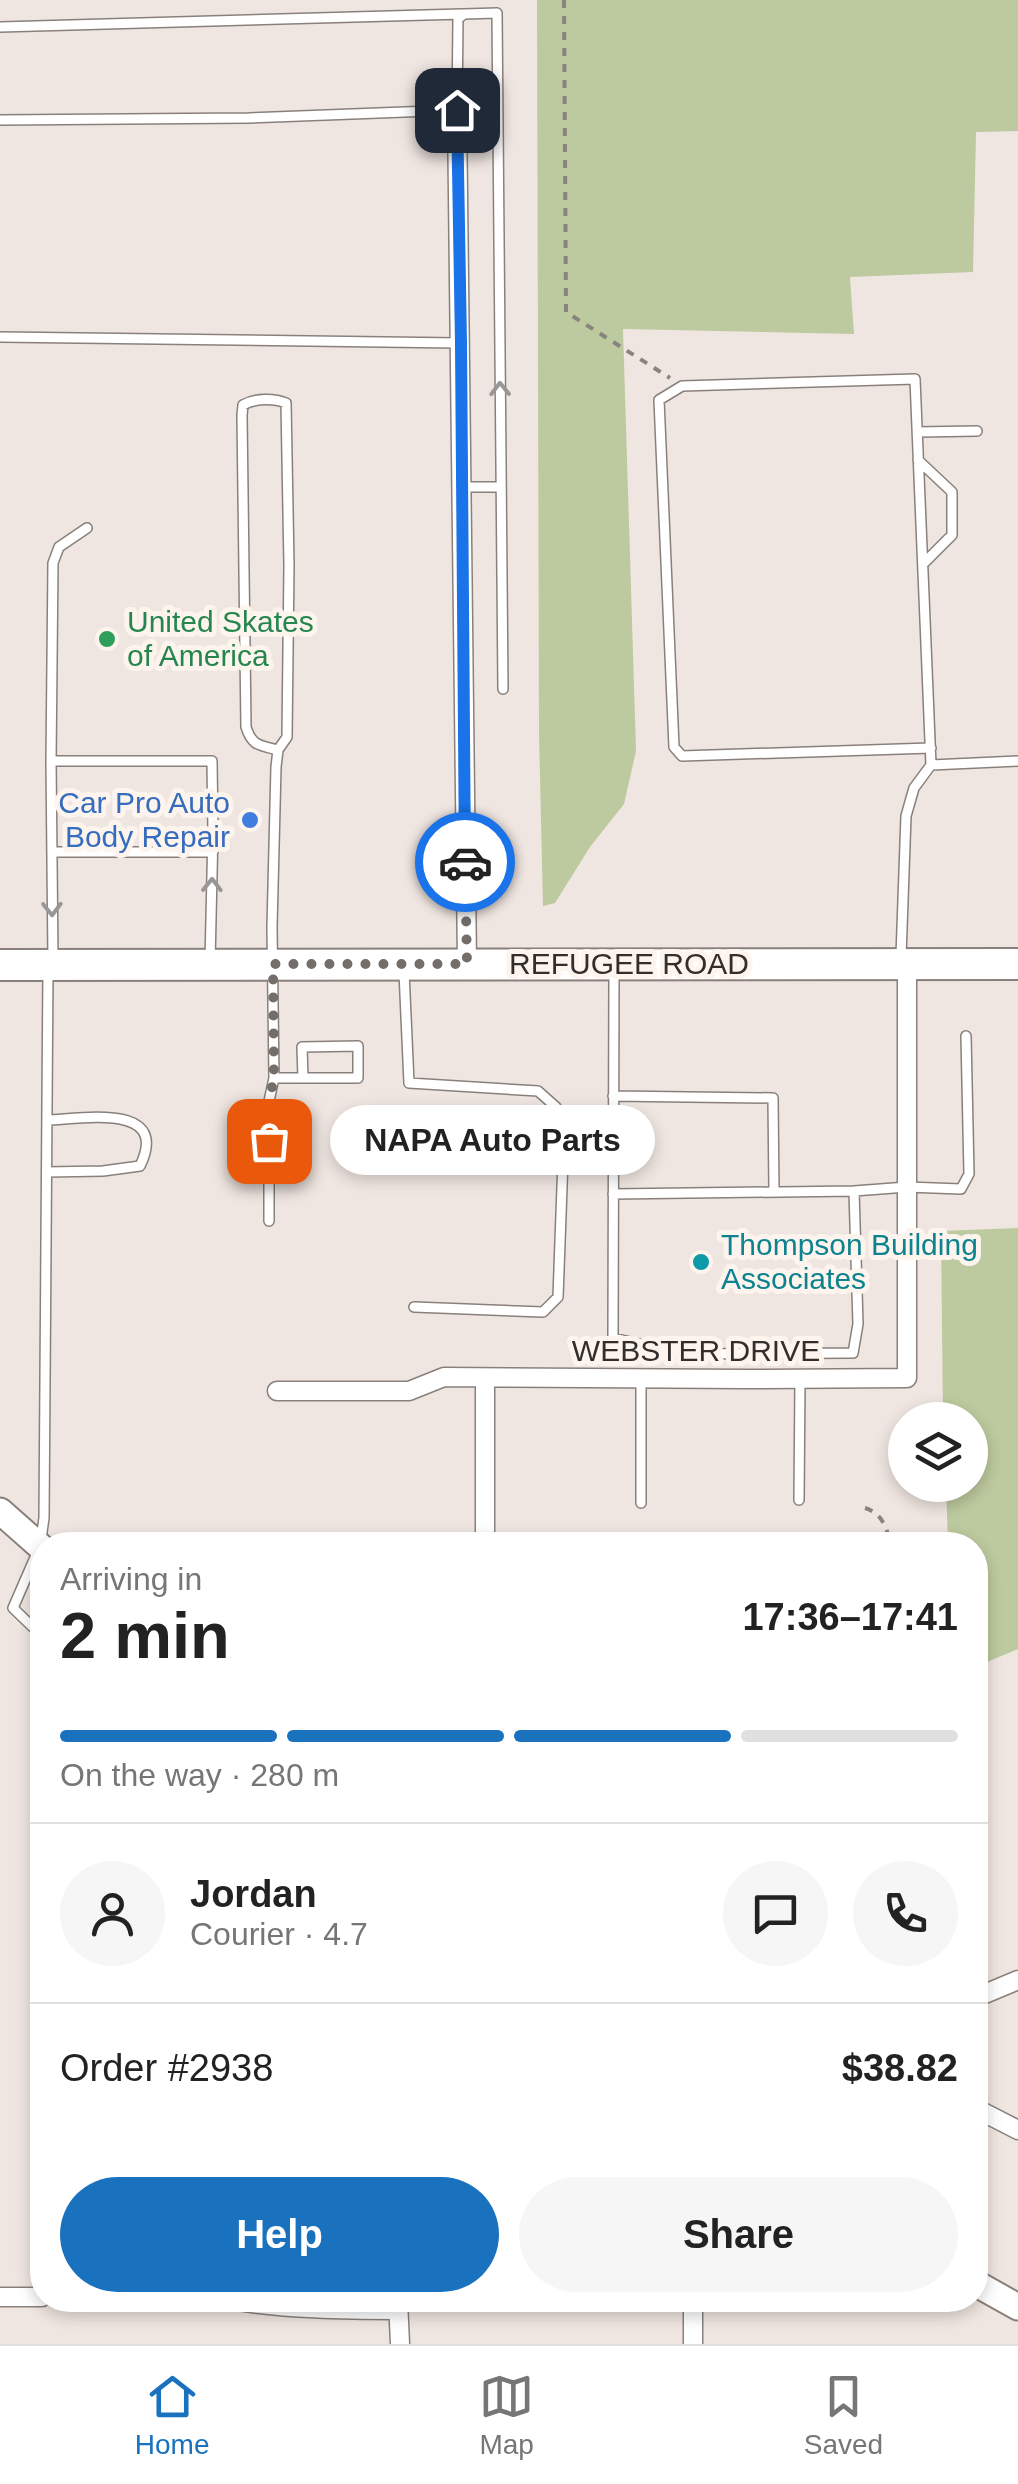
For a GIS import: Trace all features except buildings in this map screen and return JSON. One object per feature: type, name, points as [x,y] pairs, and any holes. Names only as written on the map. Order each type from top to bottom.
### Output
[{"type":"main road","name":"REFUGEE ROAD","points":[[0,965],[1018,964]]},
{"type":"main road","points":[[0,1510],[30,1537]]},
{"type":"main road","points":[[988,2290],[1018,2307]]},
{"type":"street","points":[[457,110],[467,964]]},
{"type":"street","points":[[904,964],[906,1187]]},
{"type":"street","name":"WEBSTER DRIVE","points":[[277,1392],[409,1391],[444,1376],[907,1378],[906,1187]]},
{"type":"street","points":[[485,1378],[485,1532]]},
{"type":"street","points":[[988,1993],[1018,1980]]},
{"type":"street","points":[[988,2115],[1018,2130]]},
{"type":"street","points":[[0,2297],[30,2297]]},
{"type":"street","points":[[399,2312],[400,2344]]},
{"type":"street","points":[[693,2312],[694,2344]]},
{"type":"lane","points":[[0,27],[498,13],[502,689]]},
{"type":"lane","points":[[0,120],[249,118],[457,110],[458,19],[464,14]]},
{"type":"lane","points":[[0,337],[461,343]]},
{"type":"lane","points":[[904,964],[906,816],[914,788],[932,765],[915,379],[682,386],[660,400],[674,747],[682,756],[931,748]]},
{"type":"lane","points":[[269,1221],[278,750],[288,737],[286,403],[250,401],[243,406],[242,415],[246,727],[257,745],[278,750]]},
{"type":"lane","points":[[917,432],[977,431]]},
{"type":"lane","points":[[918,460],[952,492],[952,535],[923,564]]},
{"type":"lane","points":[[463,487],[501,486]]},
{"type":"lane","points":[[42,1532],[53,562],[59,546],[87,528]]},
{"type":"lane","points":[[50,762],[212,761],[210,964]]},
{"type":"lane","points":[[932,765],[1018,761]]},
{"type":"lane","points":[[52,852],[213,852]]},
{"type":"lane","points":[[404,964],[409,1083],[538,1091],[556,1107],[564,1132],[558,1297],[543,1312],[414,1307]]},
{"type":"lane","points":[[614,964],[613,1338],[682,1354],[853,1353],[858,1324],[854,1190]]},
{"type":"lane","points":[[613,1194],[961,1189],[969,1174],[966,1036]]},
{"type":"lane","points":[[274,1078],[304,1078],[358,1078],[358,1046],[302,1047],[304,1078]]},
{"type":"lane","points":[[614,1096],[773,1098],[774,1192]]},
{"type":"lane","points":[[47,1120],[131,1120],[139,1126],[146,1154],[140,1166],[125,1169],[47,1172]]},
{"type":"lane","points":[[641,1379],[642,1503]]},
{"type":"lane","points":[[800,1379],[800,1500]]},
{"type":"lane","points":[[30,1571],[13,1608],[30,1624]]},
{"type":"path","points":[[564,0],[566,312],[682,386]]},
{"type":"path","points":[[866,1508],[880,1517],[887,1532]]},
{"type":"green space","points":[[537,0],[1018,0],[1018,131],[976,132],[973,272],[850,277],[854,334],[623,329],[636,751],[624,804],[590,847],[555,903],[543,906],[539,733]]},
{"type":"green space","points":[[1018,1228],[1018,1649],[988,1662],[988,1532],[948,1532],[947,1502],[988,1502],[988,1402],[943,1402],[941,1231]]},
{"type":"way so far","points":[[269,1141],[269,1101],[274,1078],[273,964],[467,964],[465,862]]},
{"type":"place","name":"United Skates of America","points":[[107,639]]},
{"type":"place","name":"Car Pro Auto Body Repair","points":[[250,820]]},
{"type":"place","name":"NAPA Auto Parts","points":[[269,1141]]},
{"type":"place","name":"Thompson Building Associates","points":[[701,1262]]},
{"type":"route","points":[[457,110],[465,862]]}]
